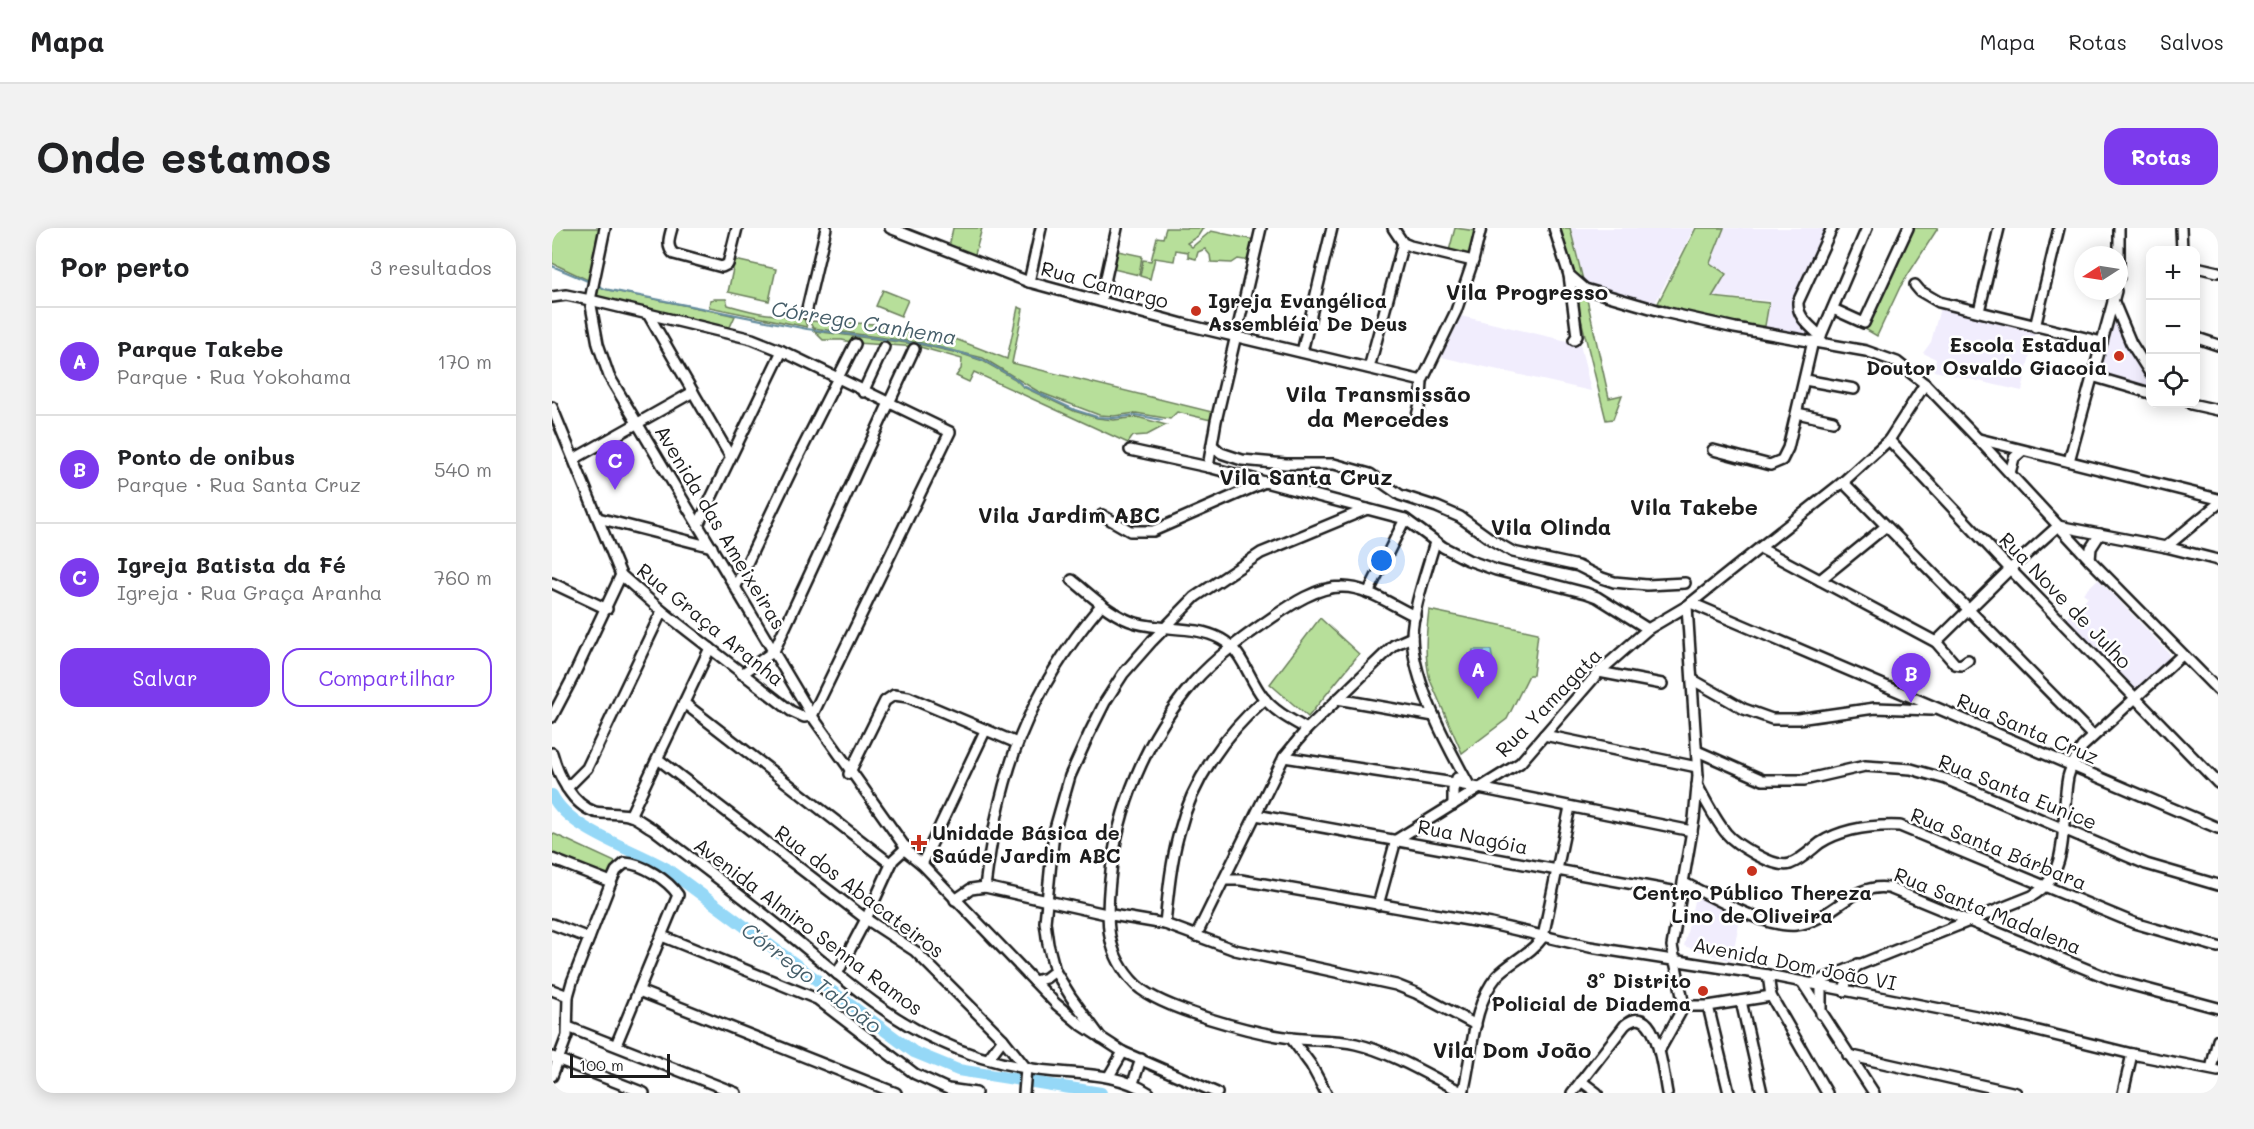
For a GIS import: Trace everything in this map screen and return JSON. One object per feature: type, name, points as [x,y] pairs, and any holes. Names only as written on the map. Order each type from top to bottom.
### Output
[{"type":"street","points":[[591,296],[605,228]]},
{"type":"street","points":[[672,228],[669,243],[670,249],[675,254],[722,267],[728,264],[737,228]]},
{"type":"street","points":[[806,313],[826,228]]},
{"type":"street","name":"Rua Camargo","points":[[890,228],[1029,282],[1183,324],[1422,381]]},
{"type":"street","points":[[1029,282],[1041,228]]},
{"type":"street","points":[[1101,300],[1117,228]]},
{"type":"street","points":[[1208,466],[1261,228]]},
{"type":"street","points":[[1302,352],[1332,228]]},
{"type":"street","points":[[1393,228],[1403,243],[1410,246],[1473,261]]},
{"type":"street","points":[[1417,416],[1422,381],[1455,311],[1473,261],[1481,228]]},
{"type":"street","points":[[1554,228],[1569,275],[1577,336],[1574,340]]},
{"type":"street","points":[[1818,340],[1801,316],[1798,302],[1832,228]]},
{"type":"street","points":[[1713,450],[1770,465],[1777,463],[1786,455],[1805,380],[1818,340],[1867,228]]},
{"type":"street","points":[[1833,309],[1864,323],[1908,228]]},
{"type":"street","points":[[1979,311],[1999,228]]},
{"type":"street","points":[[2035,327],[2059,228]]},
{"type":"street","points":[[2119,228],[2119,246]]},
{"type":"street","points":[[2181,228],[2182,246]]},
{"type":"street","points":[[1369,368],[1403,243]]},
{"type":"street","points":[[2200,268],[2218,272]]},
{"type":"street","points":[[1569,275],[1585,289],[1664,312],[1735,328],[1818,340],[1897,362],[1925,384],[2090,560],[2218,690]]},
{"type":"street","points":[[1914,285],[1939,302],[2102,342]]},
{"type":"street","points":[[552,297],[591,296],[648,314],[735,333],[782,351],[950,432],[812,716]]},
{"type":"street","name":"Avenida das Ameixeiras","points":[[591,296],[602,359],[616,390],[736,586],[812,716],[907,850],[1056,1004],[1123,1052],[1217,1093]]},
{"type":"street","points":[[2069,461],[2114,300]]},
{"type":"street","points":[[2116,300],[2131,343],[2146,366]]},
{"type":"street","points":[[648,314],[730,456]]},
{"type":"street","points":[[2200,339],[2218,345]]},
{"type":"street","points":[[736,586],[855,344]]},
{"type":"street","points":[[863,392],[884,347]]},
{"type":"street","points":[[742,674],[774,651],[914,348]]},
{"type":"street","points":[[698,525],[782,351]]},
{"type":"street","points":[[2092,376],[2146,392]]},
{"type":"street","points":[[1805,380],[1854,389]]},
{"type":"street","name":"Rua Yamagata","points":[[1396,840],[1453,805],[1475,788],[1520,763],[1599,672],[1647,629],[1689,604],[1843,482],[1889,440],[1925,384]]},
{"type":"street","points":[[574,459],[693,392]]},
{"type":"street","points":[[2200,406],[2218,410]]},
{"type":"street","name":"Rua Graça Aranha","points":[[552,407],[554,420],[574,459],[621,575],[662,611],[791,711],[804,717],[812,716]]},
{"type":"street","points":[[1797,413],[1833,421]]},
{"type":"street","points":[[1978,439],[2218,499]]},
{"type":"street","name":"Rua Nove de Julho","points":[[1889,440],[2010,569],[2218,783]]},
{"type":"street","points":[[1212,445],[1221,453],[1242,460],[1286,464],[1334,464],[1370,474],[1400,495],[1460,517],[1513,552],[1578,566],[1608,580],[1629,584],[1685,583]]},
{"type":"street","points":[[1130,450],[1208,466],[1405,519],[1435,542],[1483,566],[1597,597],[1647,629]]},
{"type":"street","points":[[2010,473],[2014,458],[2022,451]]},
{"type":"street","points":[[1102,515],[1130,531],[1153,531],[1265,482]]},
{"type":"street","points":[[1843,482],[2093,736]]},
{"type":"street","points":[[2166,547],[2218,504]]},
{"type":"street","points":[[1101,1038],[1071,998],[1055,971],[1045,922],[1054,832],[1070,776],[1089,734],[1115,686],[1133,662],[1195,597],[1252,558],[1367,509]]},
{"type":"street","points":[[598,518],[712,547]]},
{"type":"street","points":[[1368,593],[1405,519]]},
{"type":"street","points":[[1936,642],[2010,569],[2058,526]]},
{"type":"street","points":[[2058,526],[2166,547],[2218,560]]},
{"type":"street","points":[[1820,580],[1885,527]]},
{"type":"street","points":[[2090,560],[2091,548],[2100,534]]},
{"type":"street","points":[[1435,542],[1415,616],[1412,637],[1419,671],[1434,716],[1462,771],[1475,788]]},
{"type":"street","points":[[1760,548],[1936,642],[1954,664],[1961,665],[1968,660]]},
{"type":"street","points":[[552,717],[621,575]]},
{"type":"street","points":[[1072,580],[1113,612],[1135,623],[1214,636],[1231,646],[1246,666],[1265,699],[1285,717],[1307,729]]},
{"type":"street","points":[[552,583],[606,609]]},
{"type":"street","points":[[1415,616],[1368,593],[1341,587],[1316,593],[1280,612],[1231,646],[1192,685],[1161,729],[1135,778],[1114,850],[1106,914],[1112,945],[1119,962],[1132,981],[1151,997],[1207,1017],[1292,1038],[1340,1041],[1375,1050],[1464,1093],[1476,1025],[1489,987],[1499,975],[1531,950],[1544,936],[1570,807]]},
{"type":"street","points":[[985,886],[1000,800],[1017,743],[1053,669],[1077,634],[1102,604]]},
{"type":"street","points":[[1659,1051],[1684,1006],[1672,946],[1684,888],[1697,785],[1689,604]]},
{"type":"street","name":"Rua Santa Cruz","points":[[1689,604],[2218,828]]},
{"type":"street","points":[[567,788],[587,768],[662,611]]},
{"type":"street","points":[[1196,936],[1284,757],[1307,729],[1394,645],[1412,637]]},
{"type":"street","points":[[630,816],[710,648]]},
{"type":"street","points":[[1811,984],[2032,896],[2046,887],[2057,867],[2071,765],[2082,747],[2093,736],[2182,655]]},
{"type":"street","points":[[1599,672],[1662,684]]},
{"type":"street","points":[[1693,680],[1744,709],[1772,718],[1798,719],[1875,708],[1938,710]]},
{"type":"street","points":[[851,773],[885,700],[894,695],[908,698],[1017,743]]},
{"type":"street","points":[[1165,924],[1179,832],[1198,783],[1236,727],[1265,699]]},
{"type":"street","points":[[1337,699],[1434,716]]},
{"type":"street","points":[[684,703],[891,864]]},
{"type":"street","points":[[922,864],[985,731]]},
{"type":"street","points":[[1544,735],[1697,767]]},
{"type":"street","name":"Rua Santa Eunice","points":[[1697,751],[1763,780],[1804,780],[1865,766],[1911,769],[1946,779],[2146,864],[2218,885]]},
{"type":"street","name":"Avenida Almiro Senna Ramos","points":[[552,753],[555,765],[567,788],[587,808],[597,812],[630,816],[670,842],[837,974],[909,1026],[939,1041],[1026,1070],[1109,1076],[1133,1083],[1149,1093]]},
{"type":"street","points":[[1284,757],[1454,783],[1692,831]]},
{"type":"street","name":"Rua dos Abacateiros","points":[[658,759],[866,919],[915,951],[1003,1039],[1026,1070]]},
{"type":"street","points":[[1453,805],[1454,783],[1462,771]]},
{"type":"street","name":"Rua Santa Bárbara","points":[[1697,785],[1726,834],[1759,856],[1780,865],[1793,863],[1822,842],[1843,832],[1879,825],[1900,826],[2134,923],[2218,947]]},
{"type":"street","name":"Rua Nagóia","points":[[1256,815],[1557,871],[1684,888]]},
{"type":"street","points":[[1378,905],[1396,840]]},
{"type":"street","points":[[837,974],[891,864],[907,850]]},
{"type":"street","points":[[552,859],[611,882]]},
{"type":"street","points":[[552,1076],[555,1058],[565,1042],[568,1026],[568,996],[611,882],[616,871],[625,863],[635,864],[672,886],[678,895],[616,1045]]},
{"type":"street","name":"Avenida Dom João VI","points":[[1225,880],[1241,880],[1491,924],[1590,947],[1768,975],[1982,1017],[2132,1054],[2215,1070]]},
{"type":"street","points":[[956,900],[972,889],[985,886],[1106,914],[1165,924],[1235,950],[1396,985],[1476,1025]]},
{"type":"street","name":"Rua Santa Madalena","points":[[1684,888],[1751,916],[1796,925],[1816,919],[1860,891],[1880,886],[1889,888],[2113,980],[2218,1008]]},
{"type":"street","points":[[552,924],[589,938]]},
{"type":"street","points":[[662,936],[806,993],[827,1005],[915,1074],[948,1089],[976,1093]]},
{"type":"street","points":[[1844,991],[1846,979],[1860,963]]},
{"type":"street","points":[[1034,981],[1046,978],[1055,971]]},
{"type":"street","points":[[1835,974],[1846,979]]},
{"type":"street","points":[[1768,975],[1771,996],[1827,1093]]},
{"type":"street","points":[[1811,984],[1821,1014],[1874,1093]]},
{"type":"street","points":[[1811,984],[1821,1014]]},
{"type":"street","points":[[552,990],[568,996]]},
{"type":"street","points":[[639,991],[896,1093]]},
{"type":"street","points":[[1684,1006],[1708,1006],[1771,996]]},
{"type":"street","points":[[1741,1002],[1762,1093]]},
{"type":"street","points":[[1708,1006],[1728,1093]]},
{"type":"street","points":[[1572,1093],[1625,1025],[1632,1019],[1639,1018],[1653,1030],[1667,1093]]},
{"type":"street","points":[[568,1026],[736,1093]]},
{"type":"street","points":[[1292,1038],[1311,1065],[1326,1093]]},
{"type":"street","points":[[988,1059],[1003,1039]]},
{"type":"street","points":[[2215,1070],[2218,1040]]},
{"type":"street","points":[[1109,1076],[1123,1052]]},
{"type":"street","points":[[1848,1054],[2016,1093]]},
{"type":"street","points":[[2123,1093],[2132,1054]]},
{"type":"street","points":[[555,1058],[644,1093]]},
{"type":"street","points":[[1133,1083],[1141,1059]]},
{"type":"street","points":[[1024,1092],[1026,1070]]},
{"type":"street","points":[[1581,1081],[1597,1093]]},
{"type":"shaded area","points":[[1571,228],[1694,228],[1654,305],[1585,285]]},
{"type":"shaded area","points":[[1725,228],[1830,228],[1793,309],[1816,337],[1766,327],[1770,301],[1713,296],[1727,273],[1711,263]]},
{"type":"shaded area","points":[[1940,308],[2035,331],[2022,391],[1934,371],[1936,359],[1923,353],[1931,342]]},
{"type":"shaded area","points":[[1461,316],[1580,344],[1591,391],[1441,357]]},
{"type":"shaded area","name":"Escola Estadual Doutor Osvaldo Giacoia","points":[[2120,323],[2127,345],[2146,373],[2146,387],[2098,372],[2114,324]]},
{"type":"shaded area","points":[[2098,579],[2169,653],[2168,659],[2135,689],[2066,617],[2088,597],[2083,593]]},
{"type":"shaded area","points":[[1696,892],[1741,916],[1731,961],[1684,946]]},
{"type":"green space","points":[[552,228],[604,228],[590,281],[552,263]]},
{"type":"green space","points":[[953,228],[982,228],[974,258],[949,247]]},
{"type":"green space","points":[[1166,228],[1203,228],[1198,236],[1187,243],[1192,247],[1211,231],[1255,240],[1250,261],[1238,259],[1232,263],[1211,262],[1210,255],[1205,249],[1198,252],[1196,259],[1188,257],[1188,252],[1176,250],[1174,261],[1155,258],[1150,279],[1140,276],[1143,260],[1151,261],[1157,237],[1163,238]]},
{"type":"green space","points":[[1455,228],[1476,231],[1470,256],[1449,251]]},
{"type":"green space","points":[[1556,228],[1570,228],[1584,284],[1570,274]]},
{"type":"green space","points":[[1696,228],[1724,228],[1710,263],[1726,274],[1712,297],[1769,303],[1765,326],[1711,319],[1658,303]]},
{"type":"green space","points":[[1914,228],[1938,228],[1900,287],[1877,336],[1865,329]]},
{"type":"green space","points":[[1113,250],[1142,256],[1139,275],[1109,268]]},
{"type":"green space","points":[[735,260],[776,269],[769,301],[728,292]]},
{"type":"green space","points":[[1573,287],[1586,295],[1609,398],[1622,395],[1613,419],[1606,420]]},
{"type":"green space","points":[[599,288],[735,316],[729,329],[597,296]]},
{"type":"green space","points":[[883,290],[908,300],[901,316],[876,306]]},
{"type":"green space","points":[[726,299],[728,305],[756,312],[774,315],[803,315],[807,327],[709,307],[710,300]]},
{"type":"green space","points":[[1018,307],[1023,309],[1012,363],[1212,412],[1211,420],[1177,412],[1170,419],[1136,413],[1114,416],[1099,415],[1039,392],[983,358],[922,343],[813,328],[809,321],[876,324],[909,333],[933,334],[958,340],[1007,359]]},
{"type":"green space","points":[[814,331],[922,345],[962,354],[983,361],[1015,379],[1023,387],[1074,411],[1114,420],[1137,417],[1166,425],[1147,435],[1133,436],[1128,443],[974,372],[969,382],[956,376],[961,369],[962,359],[920,347],[823,340]]},
{"type":"green space","points":[[1429,610],[1538,633],[1533,675],[1529,675],[1507,719],[1462,753],[1430,680],[1426,645]]},
{"type":"green space","points":[[1320,618],[1359,654],[1308,717],[1270,684]]},
{"type":"green space","points":[[552,833],[615,862],[608,878],[552,853]]},
{"type":"water","points":[[1473,650],[1491,650],[1495,676],[1473,684],[1468,671]]},
{"type":"waterway","name":"Córrego Canhema","points":[[552,266],[590,282]]},
{"type":"waterway","name":"Córrego Canhema","points":[[597,285],[605,289],[807,329],[922,344],[962,353],[983,360],[1016,379],[1023,386],[1075,410],[1097,417],[1114,418],[1136,415],[1162,420]]},
{"type":"waterway","name":"Córrego Taboão","points":[[552,795],[573,819],[604,838],[667,869],[914,1052],[958,1070],[1101,1093]]},
{"type":"place","name":"Igreja Evangélica Assembléia De Deus","points":[[1196,311]]},
{"type":"place","name":"Escola Estadual Doutor Osvaldo Giacoia","points":[[2119,356]]},
{"type":"place","name":"Igreja Batista da Fé","points":[[615,490]]},
{"type":"place","name":"Parque Takebe","points":[[1478,699]]},
{"type":"place","name":"Ponto de onibus","points":[[1911,703]]},
{"type":"place","name":"Unidade Básica de Saúde Jardim ABC","points":[[919,843]]},
{"type":"place","name":"Centro Público Thereza Lino de Oliveira","points":[[1752,871]]},
{"type":"place","name":"3º Distrito Policial de Diadema","points":[[1703,991]]},
{"type":"district","name":"Vila Progresso","points":[[1527,291]]},
{"type":"district","name":"Vila Transmissão da Mercedes","points":[[1378,406]]},
{"type":"district","name":"Vila Santa Cruz","points":[[1306,476]]},
{"type":"district","name":"Vila Takebe","points":[[1694,506]]},
{"type":"district","name":"Vila Jardim ABC","points":[[1069,514]]},
{"type":"district","name":"Vila Olinda","points":[[1551,526]]},
{"type":"district","name":"Vila Dom João","points":[[1512,1049]]}]
